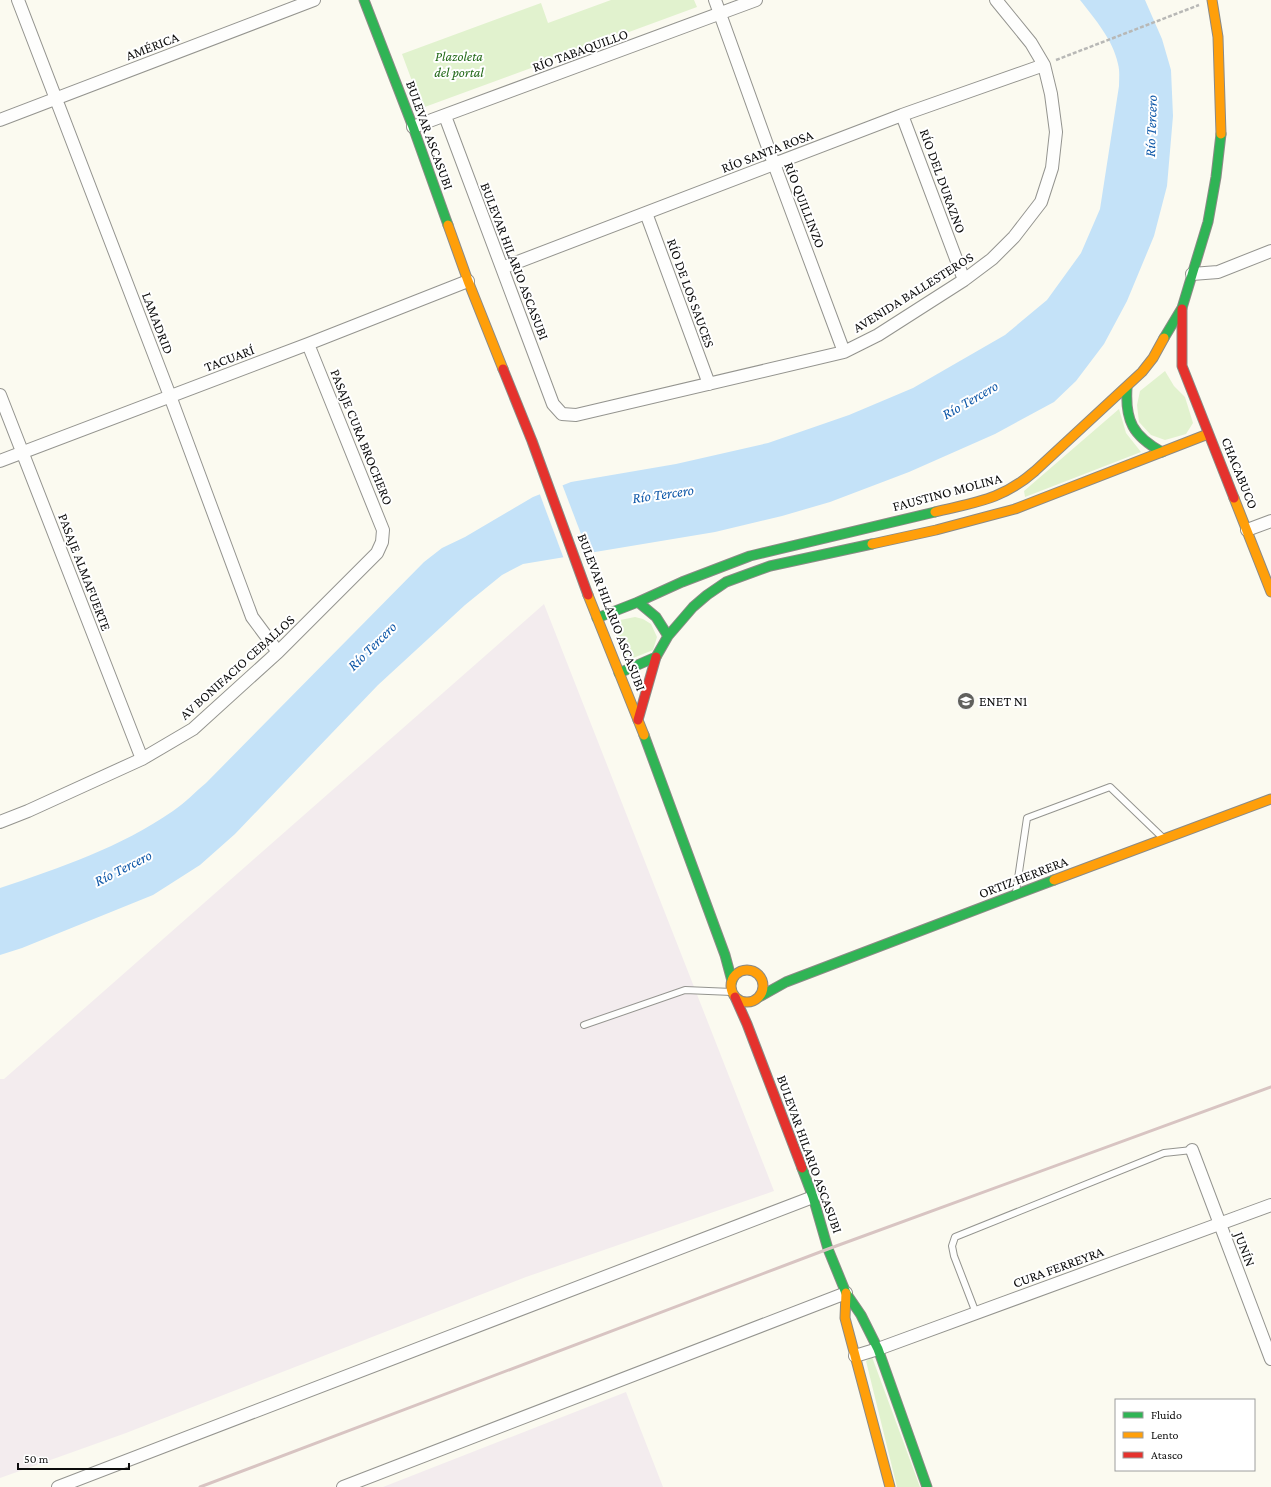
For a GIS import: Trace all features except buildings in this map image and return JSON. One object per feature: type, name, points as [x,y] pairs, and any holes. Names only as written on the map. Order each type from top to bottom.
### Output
[{"type":"main road","name":"BULEVAR ASCASUBI","points":[[364,0],[413,127],[468,281]]},
{"type":"main road","points":[[1182,308],[1208,222],[1216,177],[1221,131],[1218,37],[1208,1]]},
{"type":"main road","name":"BULEVAR HILARIO ASCASUBI","points":[[468,281],[532,441],[597,618],[638,720],[725,955],[732,981]]},
{"type":"main road","name":"FAUSTINO MOLINA","points":[[597,618],[638,602],[682,582],[750,556],[989,499],[1008,492],[1036,471],[1157,359],[1182,308]]},
{"type":"main road","name":"CHACABUCO","points":[[1182,308],[1178,365],[1208,434],[1271,592]]},
{"type":"main road","points":[[1127,388],[1126,403],[1128,416],[1133,429],[1140,438],[1150,446],[1162,452]]},
{"type":"main road","points":[[638,720],[656,657],[668,636],[693,607],[726,582],[770,566],[929,532],[1015,509],[1208,434]]},
{"type":"main road","points":[[638,602],[655,616],[668,636]]},
{"type":"main road","points":[[619,673],[656,657]]},
{"type":"main road","name":"ORTIZ HERRERA","points":[[759,997],[786,982],[1271,799]]},
{"type":"main road","points":[[725,955],[744,970],[755,972],[760,976],[786,982]]},
{"type":"main road","points":[[744,970],[732,981],[733,994],[744,1002],[750,1002],[759,997],[764,987],[760,976]]},
{"type":"main road","name":"BULEVAR HILARIO ASCASUBI","points":[[733,994],[747,1024],[813,1197],[828,1249],[846,1293],[860,1315],[878,1349],[927,1487]]},
{"type":"main road","points":[[747,1024],[750,1002]]},
{"type":"main road","name":"BULEVAR HILARIO ASCASUBI","points":[[846,1293],[845,1318],[890,1487]]},
{"type":"street","name":"LAMADRID","points":[[18,0],[170,396],[252,618],[278,652]]},
{"type":"street","name":"AMÉRICA","points":[[0,120],[314,0]]},
{"type":"street","name":"RÍO QUILLINZO","points":[[715,0],[844,352]]},
{"type":"street","name":"RÍO TABAQUILLO","points":[[413,127],[756,0]]},
{"type":"street","name":"AVENIDA BALLESTEROS","points":[[562,414],[576,415],[844,352],[878,335],[964,280],[992,259],[1014,237],[1041,202],[1052,168],[1056,132],[1052,94],[1044,65],[1031,42],[996,0]]},
{"type":"street","name":"RÍO SANTA ROSA","points":[[502,268],[902,115],[1044,65]]},
{"type":"street","name":"RÍO DEL DURAZNO","points":[[902,115],[964,280]]},
{"type":"street","name":"BULEVAR HILARIO ASCASUBI","points":[[445,116],[553,404],[562,414]]},
{"type":"street","name":"RÍO DE LOS SAUCES","points":[[646,213],[709,384]]},
{"type":"street","points":[[1192,274],[1218,272],[1271,251]]},
{"type":"street","name":"TACUARÍ","points":[[0,461],[308,344],[468,281]]},
{"type":"street","name":"PASAJE CURA BROCHERO","points":[[308,344],[383,530],[382,542]]},
{"type":"street","name":"PASAJE ALMAFUERTE","points":[[0,395],[142,759]]},
{"type":"street","points":[[1247,530],[1271,521]]},
{"type":"street","name":"AV BONIFACIO CEBALLOS","points":[[0,822],[28,811],[142,759],[192,729],[278,652],[377,553],[382,542]]},
{"type":"street","name":"JUNÍN","points":[[1192,1150],[1271,1359]]},
{"type":"street","points":[[58,1487],[813,1197]]},
{"type":"street","name":"CURA FERREYRA","points":[[854,1356],[878,1349],[1271,1205]]},
{"type":"street","points":[[343,1487],[846,1293]]},
{"type":"lane","points":[[1016,894],[1027,818],[1110,787],[1164,839]]},
{"type":"lane","points":[[584,1025],[685,990],[733,994]]},
{"type":"lane","points":[[976,1313],[954,1256],[952,1246],[955,1237],[1164,1152],[1192,1150]]},
{"type":"path","points":[[1044,65],[1208,1]]},
{"type":"shaded area","points":[[544,604],[774,1191],[526,1277],[126,1433],[0,1478],[0,1079],[4,1079]]},
{"type":"shaded area","points":[[626,1392],[663,1487],[383,1487]]},
{"type":"green space","name":"Plazoleta del portal","points":[[611,0],[694,0],[697,7],[422,108],[402,54],[541,3],[548,23]]},
{"type":"green space","points":[[1165,371],[1174,386],[1185,397],[1193,423],[1186,434],[1165,440],[1151,435],[1139,422],[1137,405],[1140,391]]},
{"type":"green space","points":[[1119,409],[1126,433],[1141,452],[1025,497],[1024,491]]},
{"type":"green space","points":[[635,617],[643,619],[651,624],[657,637],[653,650],[628,660],[617,635],[616,626],[620,620]]},
{"type":"green space","points":[[872,1357],[920,1487],[897,1487],[866,1361]]},
{"type":"water","name":"Río Tercero","points":[[1080,0],[1145,0],[1162,39],[1171,70],[1173,116],[1167,186],[1154,236],[1127,301],[1104,344],[1076,381],[1054,402],[995,434],[909,472],[830,502],[782,516],[715,532],[523,564],[502,575],[465,605],[378,685],[235,834],[200,865],[153,895],[22,948],[0,955],[0,888],[90,856],[153,824],[177,808],[206,783],[424,562],[442,548],[465,537],[533,497],[571,482],[676,464],[768,443],[849,415],[913,388],[1005,335],[1047,300],[1081,253],[1100,209],[1119,86],[1119,67],[1116,55],[1103,30]]},
{"type":"pier","points":[[562,484],[589,555],[564,559],[539,492]]},
{"type":"railway","points":[[200,1487],[828,1249],[1271,1087]]},
{"type":"traffic: fast","points":[[364,0],[413,127],[448,225]]},
{"type":"traffic: fast","points":[[1164,338],[1182,308],[1208,222],[1216,177],[1221,134]]},
{"type":"traffic: fast","points":[[1127,388],[1128,410],[1133,426],[1144,440],[1162,452]]},
{"type":"traffic: fast","points":[[597,618],[638,602],[682,582],[750,556],[935,512]]},
{"type":"traffic: fast","points":[[619,673],[656,657],[668,636],[693,607],[726,582],[770,566],[872,544]]},
{"type":"traffic: fast","points":[[638,602],[656,617],[668,636]]},
{"type":"traffic: fast","points":[[644,735],[725,955],[732,981]]},
{"type":"traffic: fast","points":[[759,997],[786,982],[1054,880]]},
{"type":"traffic: fast","points":[[802,1168],[813,1197],[828,1249],[846,1293],[861,1315],[878,1349],[927,1487]]},
{"type":"traffic: slow","points":[[1212,0],[1218,37],[1221,134]]},
{"type":"traffic: slow","points":[[448,225],[468,281],[503,369]]},
{"type":"traffic: slow","points":[[935,512],[988,499],[1023,481],[1142,372],[1153,358],[1164,338]]},
{"type":"traffic: slow","points":[[872,544],[936,530],[1015,509],[1208,434]]},
{"type":"traffic: slow","points":[[1234,498],[1271,592]]},
{"type":"traffic: slow","points":[[588,595],[644,735]]},
{"type":"traffic: slow","points":[[1054,880],[1271,799]]},
{"type":"traffic: slow","points":[[744,970],[750,970],[760,977],[763,986],[762,992],[756,999],[750,1002],[744,1002],[734,995],[731,989],[731,983],[738,973],[744,970]]},
{"type":"traffic: slow","points":[[846,1293],[845,1318],[890,1487]]},
{"type":"traffic: jam","points":[[1182,309],[1182,366],[1234,498]]},
{"type":"traffic: jam","points":[[503,369],[532,441],[588,595]]},
{"type":"traffic: jam","points":[[638,720],[656,657]]},
{"type":"traffic: jam","points":[[735,997],[747,1024],[802,1168]]},
{"type":"place","name":"ENET N1","points":[[966,701]]}]
